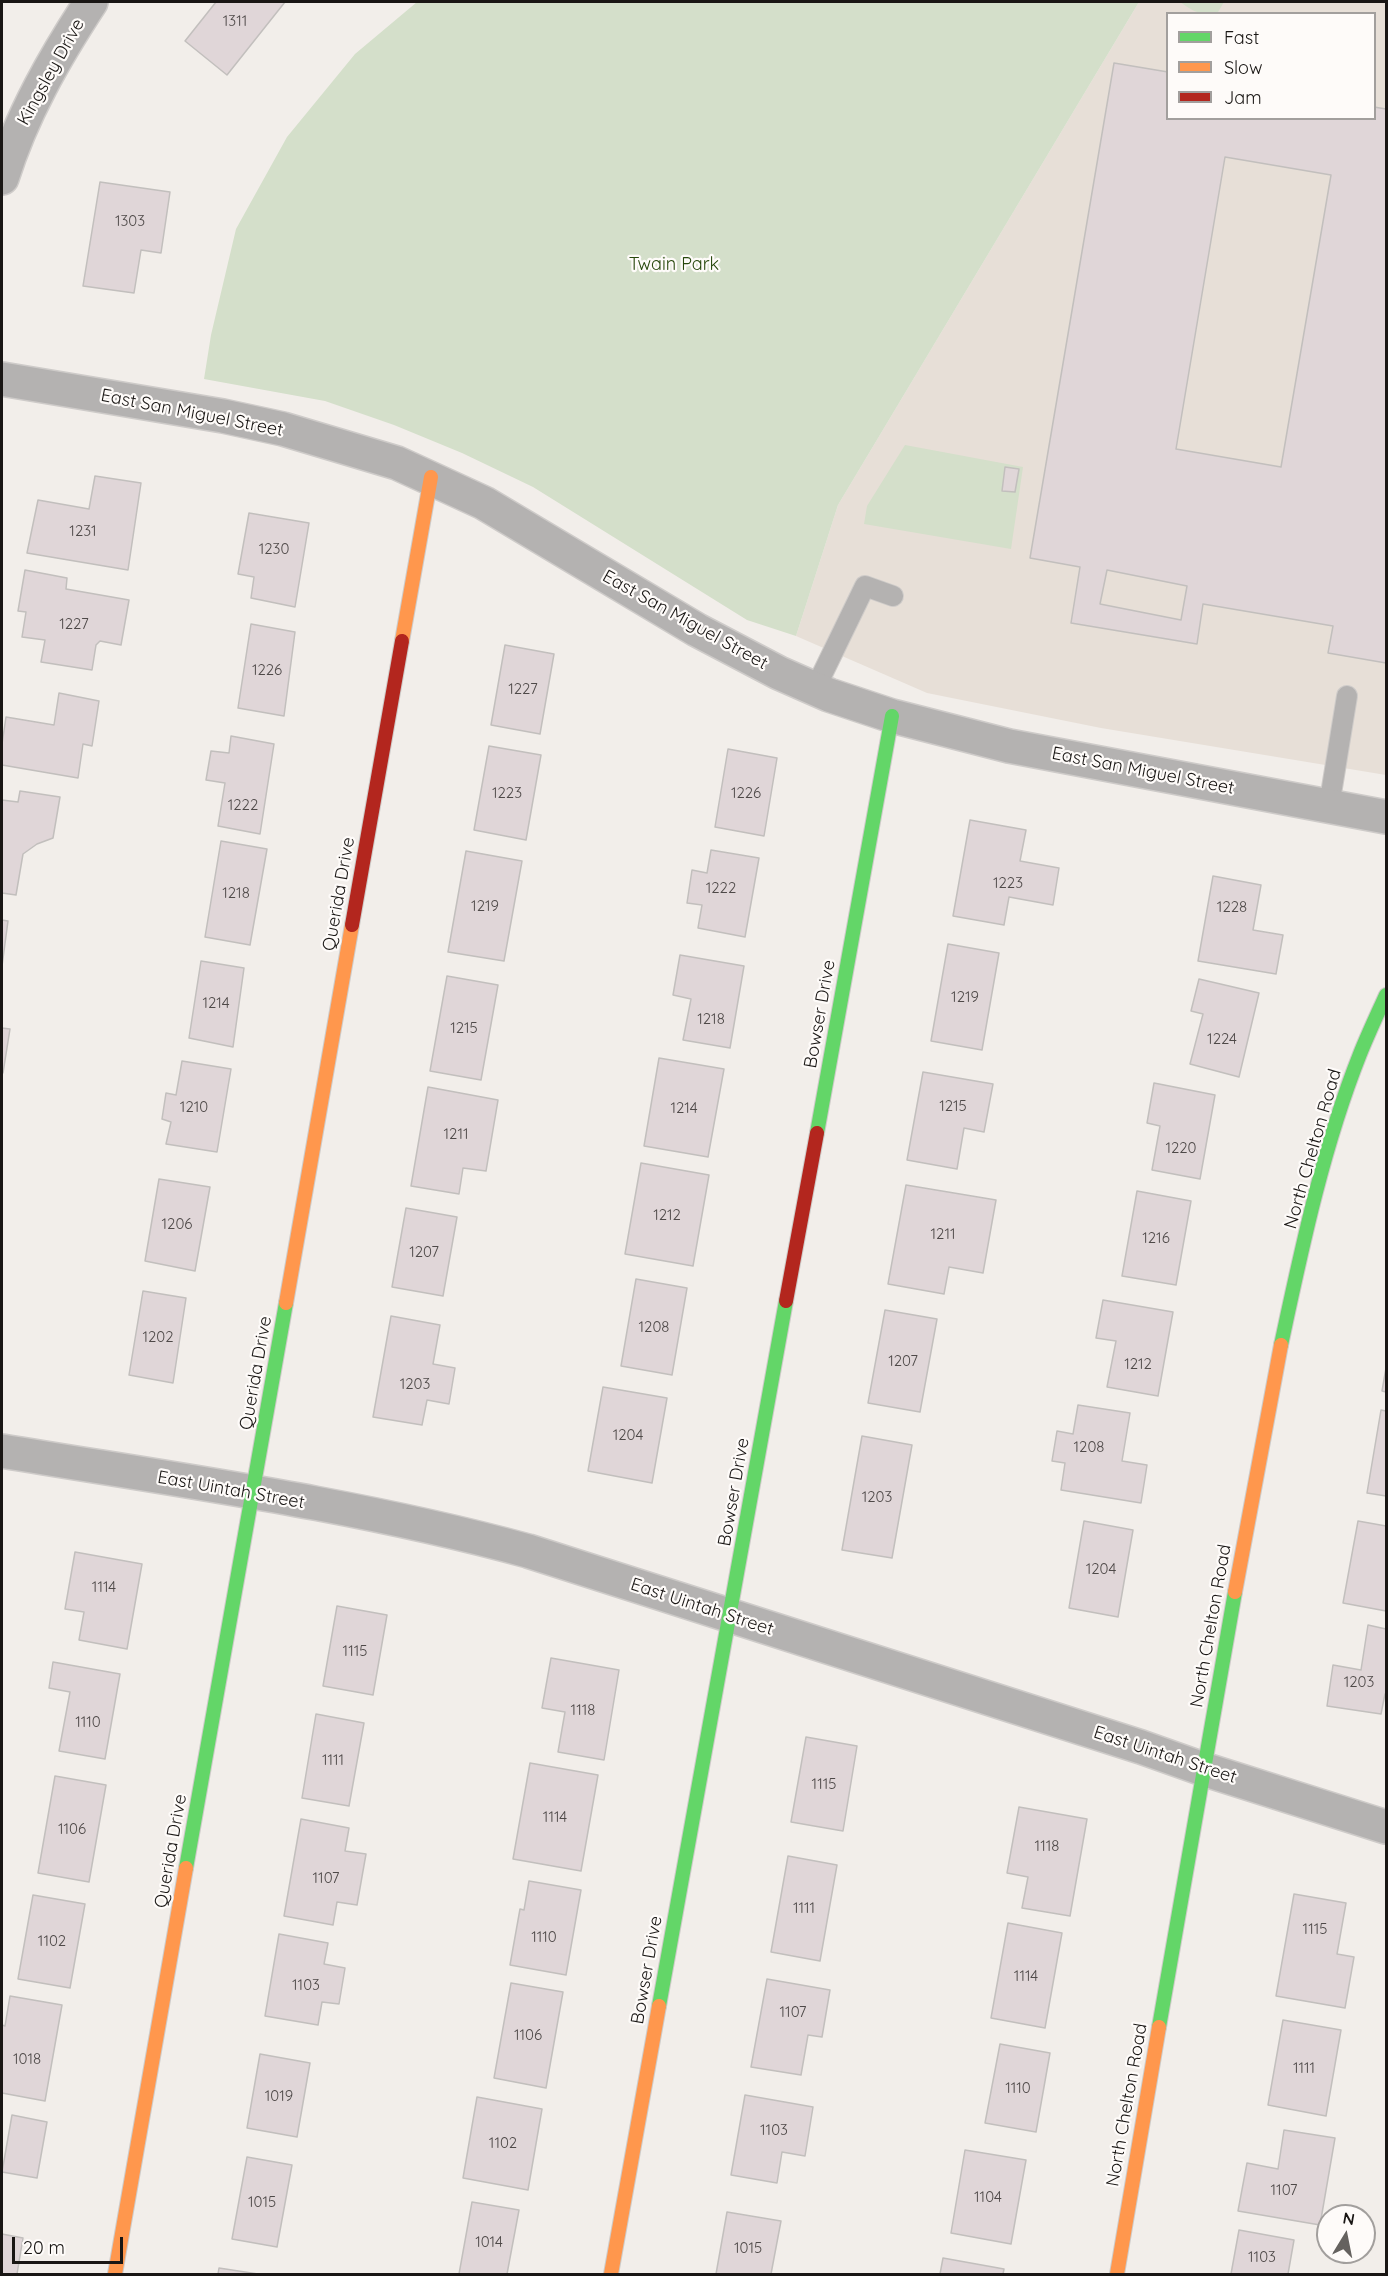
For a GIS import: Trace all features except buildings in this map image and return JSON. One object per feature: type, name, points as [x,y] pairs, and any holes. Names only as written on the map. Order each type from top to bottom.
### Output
[{"type":"street","name":"Kingsley Drive","points":[[2,178],[33,100],[61,48],[91,2]]},
{"type":"street","name":"East San Miguel Street","points":[[2,379],[223,416],[273,427],[392,462],[484,503],[697,630],[815,689],[892,716],[1009,746],[1386,817]]},
{"type":"street","name":"Querida Drive","points":[[115,2274],[430,477]]},
{"type":"street","name":"Bowser Drive","points":[[611,2274],[892,716]]},
{"type":"street","name":"North Chelton Road","points":[[1117,2274],[1203,1769],[1268,1407],[1315,1199],[1339,1115],[1360,1054],[1386,995]]},
{"type":"street","name":"East Uintah Street","points":[[2,1451],[432,1526],[528,1551],[1386,1827]]},
{"type":"lane","points":[[815,689],[865,586],[893,596]]},
{"type":"lane","points":[[1329,806],[1347,696]]},
{"type":"shaded area","points":[[1139,2],[1386,2],[1386,775],[1101,728],[927,693],[796,636],[838,505]]},
{"type":"green space","name":"Twain Park","points":[[417,2],[1139,2],[838,505],[796,636],[747,620],[533,487],[462,453],[394,425],[325,401],[204,379],[211,335],[236,229],[287,137],[355,54]]},
{"type":"green space","points":[[1180,2],[1224,2],[1218,12],[1194,11]]},
{"type":"green space","points":[[905,445],[1023,467],[1011,549],[864,524],[867,506]]},
{"type":"traffic: fast","points":[[817,1133],[892,716]]},
{"type":"traffic: fast","points":[[1281,1345],[1305,1234],[1324,1161],[1360,1054],[1386,995]]},
{"type":"traffic: fast","points":[[659,2006],[786,1301]]},
{"type":"traffic: fast","points":[[186,1868],[286,1303]]},
{"type":"traffic: fast","points":[[1159,2027],[1235,1592]]},
{"type":"traffic: slow","points":[[402,641],[431,477]]},
{"type":"traffic: slow","points":[[286,1303],[352,925]]},
{"type":"traffic: slow","points":[[1235,1592],[1281,1345]]},
{"type":"traffic: slow","points":[[115,2274],[186,1868]]},
{"type":"traffic: slow","points":[[611,2274],[659,2006]]},
{"type":"traffic: slow","points":[[1117,2274],[1159,2027]]},
{"type":"traffic: jam","points":[[352,925],[402,641]]},
{"type":"traffic: jam","points":[[786,1301],[817,1133]]}]
